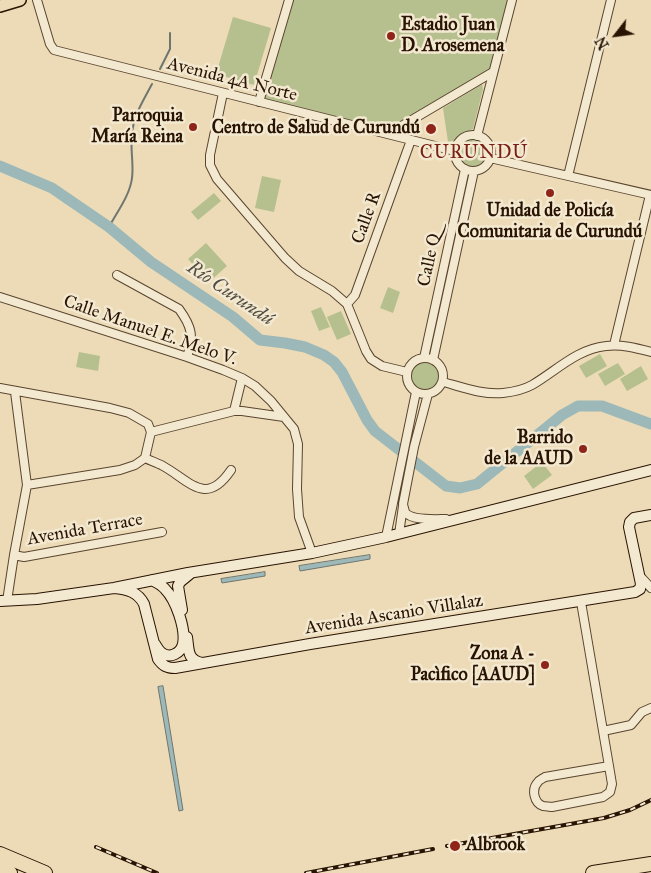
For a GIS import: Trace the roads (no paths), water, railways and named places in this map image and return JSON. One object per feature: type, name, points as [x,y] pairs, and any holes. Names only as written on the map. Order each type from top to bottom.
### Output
[{"type":"highway","points":[[0,854],[45,873]]},
{"type":"highway","points":[[593,873],[651,864]]},
{"type":"highway","points":[[0,868],[10,873]]},
{"type":"main road","points":[[0,6],[20,0]]},
{"type":"main road","name":"Avenida Ascanio Villalaz","points":[[4,600],[37,599],[114,588],[312,553],[399,534],[651,470]]},
{"type":"main road","points":[[639,575],[629,527],[634,518],[651,515]]},
{"type":"main road","points":[[191,573],[179,583],[178,592],[190,655],[194,660],[202,663]]},
{"type":"main road","name":"Avenida Ascanio Villalaz","points":[[114,588],[131,591],[142,599],[158,659],[166,667],[175,668],[310,644],[636,592],[640,589],[641,584],[639,575]]},
{"type":"main road","points":[[152,580],[165,588],[176,606],[181,622],[183,641],[179,652],[169,656],[161,652],[153,642]]},
{"type":"street","name":"Avenida 4A Norte","points":[[37,0],[50,44],[54,50],[455,151]]},
{"type":"street","points":[[259,102],[290,0]]},
{"type":"street","points":[[477,136],[512,0]]},
{"type":"street","points":[[568,176],[611,0]]},
{"type":"street","points":[[388,134],[493,72]]},
{"type":"street","points":[[223,93],[210,155],[212,172],[300,273],[332,291],[347,304],[371,359],[382,366],[407,372]]},
{"type":"street","points":[[471,135],[477,136],[481,137],[488,144],[491,154],[485,167],[474,171],[465,169],[458,162],[455,151],[459,142],[464,138],[471,135]]},
{"type":"street","name":"Calle R","points":[[347,304],[355,295],[411,140]]},
{"type":"street","points":[[490,158],[650,195],[614,346]]},
{"type":"street","name":"Calle Q","points":[[424,358],[465,169]]},
{"type":"street","name":"Calle Q","points":[[433,360],[474,171]]},
{"type":"street","points":[[117,275],[179,309],[186,318],[190,329],[191,345],[187,357]]},
{"type":"street","name":"Calle Manuel E. Melo V.","points":[[0,297],[187,357],[242,378],[255,386],[294,429],[298,444],[299,518],[312,553]]},
{"type":"street","points":[[443,382],[486,393],[504,393],[531,385],[581,352],[604,346],[620,345],[651,352]]},
{"type":"street","points":[[424,358],[433,360],[441,367],[444,377],[443,382],[438,389],[428,394],[416,392],[408,384],[407,372],[409,368],[415,361],[424,358]]},
{"type":"street","points":[[234,411],[242,378]]},
{"type":"street","points":[[0,388],[129,413],[148,424],[151,432],[145,458],[135,465],[120,470],[28,484]]},
{"type":"street","points":[[4,600],[28,484],[15,392]]},
{"type":"street","points":[[386,537],[416,392]]},
{"type":"street","points":[[399,534],[414,447],[428,394]]},
{"type":"street","points":[[151,432],[234,411],[284,417]]},
{"type":"street","points":[[145,458],[162,465],[195,487],[205,490],[215,487],[225,478],[230,470]]},
{"type":"street","points":[[403,504],[405,512],[409,516],[456,519]]},
{"type":"street","name":"Avenida Terrace","points":[[14,555],[24,557],[162,532]]},
{"type":"street","points":[[639,575],[651,588]]},
{"type":"street","points":[[581,602],[609,766],[612,784],[610,792],[603,797],[552,807],[544,806],[538,802],[534,795],[538,781],[544,777],[609,766]]},
{"type":"street","points":[[603,731],[632,725],[642,712],[651,708]]},
{"type":"water","points":[[370,555],[370,559],[300,571],[299,566]]},
{"type":"water","points":[[265,572],[265,576],[222,583],[221,579]]},
{"type":"water","points":[[163,686],[183,810],[179,811],[158,687]]},
{"type":"waterway","points":[[160,69],[170,49],[170,33]]},
{"type":"waterway","points":[[109,227],[131,184],[131,146],[134,121],[152,84]]},
{"type":"waterway","name":"Río Curundú","points":[[0,166],[52,188],[109,227],[151,262],[233,317],[260,340],[305,347],[324,355],[334,362],[342,372],[367,420],[375,431],[446,486],[460,488],[477,484],[562,415],[578,406],[602,406],[651,424]]},
{"type":"railway","points":[[447,846],[604,818],[630,810],[651,800]]},
{"type":"railway","points":[[96,847],[157,873]]},
{"type":"railway","points":[[306,873],[433,849]]},
{"type":"place","name":"Estadio Juan D. Arosemena","points":[[391,36]]},
{"type":"place","name":"Parroquia María Reina","points":[[193,127]]},
{"type":"place","name":"Centro de Salud de Curundú","points":[[431,129]]},
{"type":"place","name":"Unidad de Policía Comunitaria de Curundú","points":[[550,193]]},
{"type":"place","name":"Barrido de la AAUD","points":[[583,449]]},
{"type":"place","name":"Zona A - Pacìfico [AAUD]","points":[[545,665]]},
{"type":"place","name":"Albrook","points":[[455,846]]},
{"type":"district","name":"CURUNDÚ","points":[[474,153]]}]
